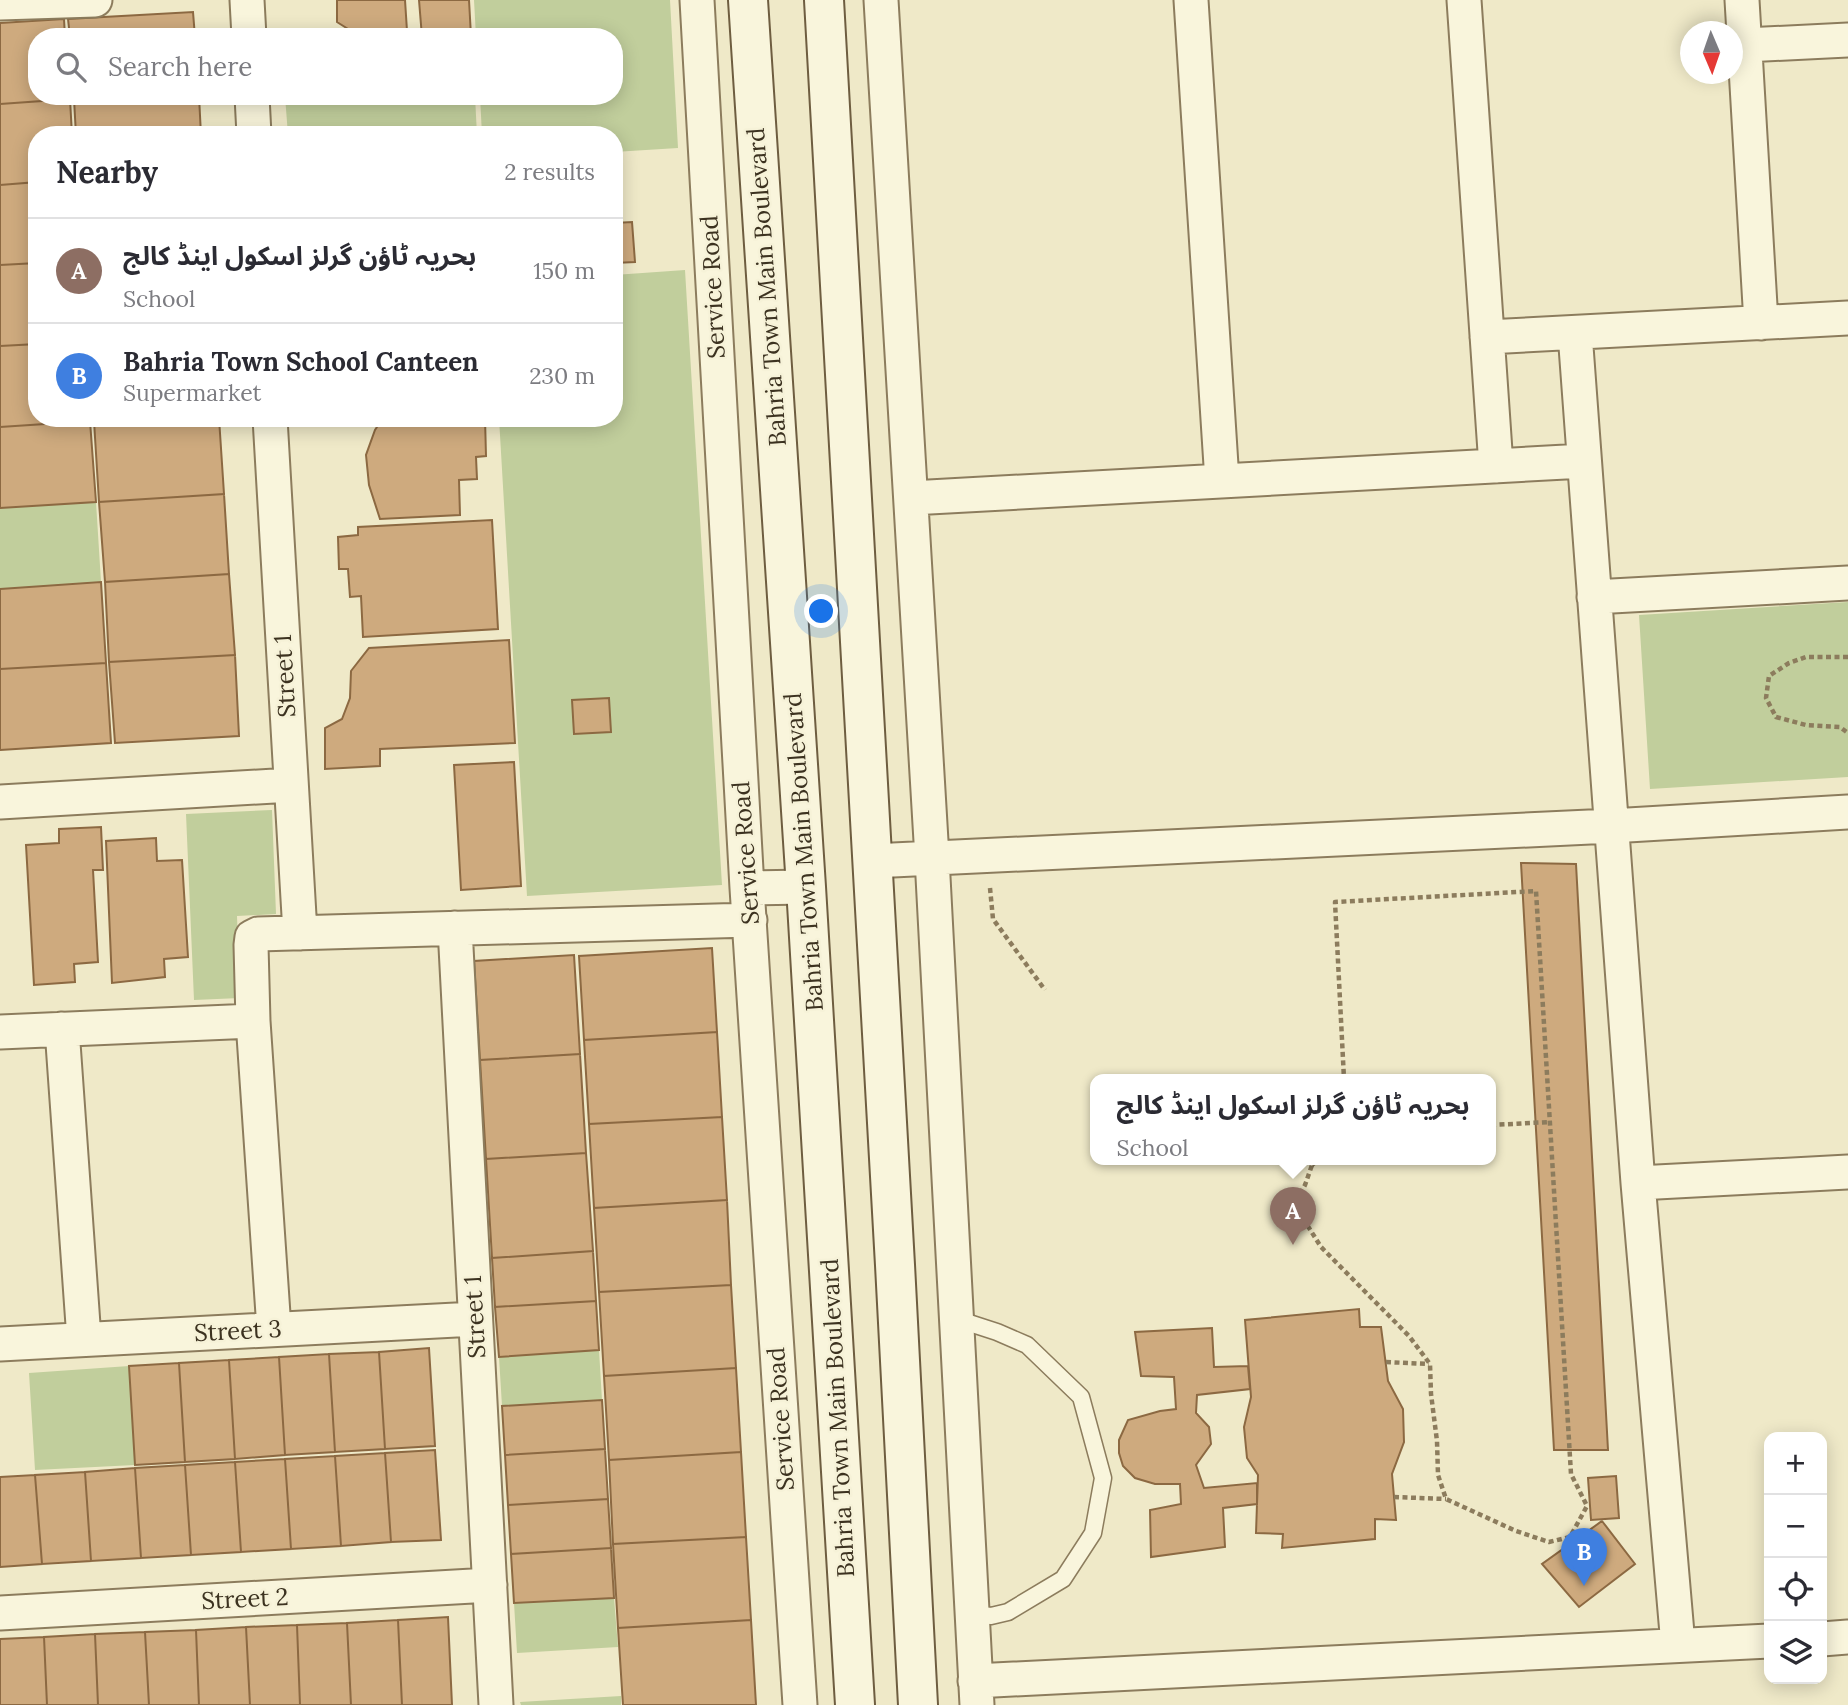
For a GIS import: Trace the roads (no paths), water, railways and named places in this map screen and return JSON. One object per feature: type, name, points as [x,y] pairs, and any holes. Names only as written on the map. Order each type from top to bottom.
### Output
[{"type":"main road","name":"Bahria Town Main Boulevard","points":[[748,0],[806,887],[855,1705]]},
{"type":"main road","points":[[824,0],[918,1705]]},
{"type":"street","points":[[0,3],[95,0]]},
{"type":"street","points":[[247,0],[249,28]]},
{"type":"street","name":"Service Road","points":[[697,0],[749,904],[800,1705]]},
{"type":"street","points":[[881,0],[933,858],[976,1693],[1764,1641]]},
{"type":"street","points":[[1191,0],[1222,481]]},
{"type":"street","points":[[1464,0],[1496,466]]},
{"type":"street","points":[[1742,0],[1761,323]]},
{"type":"street","points":[[1745,45],[1848,40]]},
{"type":"street","points":[[252,105],[254,126]]},
{"type":"street","points":[[1487,337],[1848,318]]},
{"type":"street","points":[[1575,333],[1638,1183],[1678,1646]]},
{"type":"street","name":"Street 1","points":[[271,427],[300,933]]},
{"type":"street","points":[[911,498],[1584,461]]},
{"type":"street","points":[[1594,597],[1848,583]]},
{"type":"street","points":[[0,802],[291,785]]},
{"type":"street","points":[[872,861],[1848,812]]},
{"type":"street","points":[[274,1329],[253,1021],[253,937],[258,934],[455,928],[749,904],[806,887]]},
{"type":"street","name":"Street 1","points":[[455,928],[496,1705]]},
{"type":"street","points":[[0,1032],[253,1021]]},
{"type":"street","points":[[62,1029],[84,1339]]},
{"type":"street","points":[[1638,1183],[1848,1172]]},
{"type":"street","name":"Street 3","points":[[0,1344],[475,1319]]},
{"type":"street","name":"Street 2","points":[[0,1613],[490,1585]]},
{"type":"street","points":[[1827,1639],[1848,1637]]},
{"type":"lane","points":[[957,1319],[1027,1345],[1081,1397],[1103,1478],[1093,1533],[1063,1580],[1008,1612],[991,1616],[972,1614]]},
{"type":"place","name":"بحریہ ٹاؤن گرلز اسکول اینڈ کالج","points":[[1293,1245]]},
{"type":"place","name":"Bahria Town School Canteen","points":[[1584,1586]]}]
